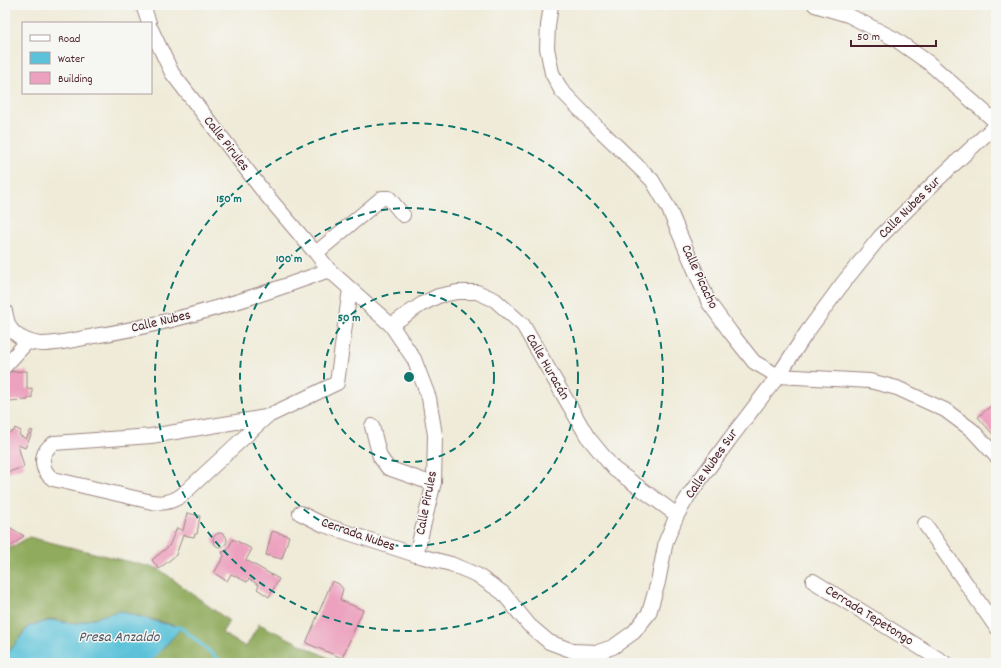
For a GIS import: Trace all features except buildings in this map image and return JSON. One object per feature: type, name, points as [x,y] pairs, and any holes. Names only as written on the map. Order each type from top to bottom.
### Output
[{"type":"street","points":[[143,5],[148,22]]},
{"type":"street","name":"Calle Picacho","points":[[551,5],[547,48],[552,72],[561,90],[652,180],[668,207],[709,303],[754,362],[778,376],[870,381],[897,388],[945,410],[972,430],[996,456]]},
{"type":"street","points":[[815,5],[848,15],[895,38],[929,63],[996,124]]},
{"type":"street","name":"Calle Pirules","points":[[152,31],[172,73],[263,191],[329,270],[391,325],[414,359],[429,398],[435,435],[434,482],[416,555]]},
{"type":"street","name":"Calle Nubes Sur","points":[[416,555],[451,564],[486,580],[503,593],[529,625],[549,642],[573,651],[599,658],[634,632],[649,612],[658,582],[666,541],[677,515],[689,495],[778,376],[839,289],[880,237],[996,124]]},
{"type":"street","points":[[315,252],[382,198],[389,198],[403,215]]},
{"type":"street","name":"Calle Nubes","points":[[5,311],[10,327],[18,336],[42,344],[107,334],[197,314],[242,301],[329,270]]},
{"type":"street","points":[[266,417],[182,495],[171,502],[152,502],[53,479],[46,472],[43,463],[44,453],[54,443],[151,436],[266,417],[337,383],[350,289]]},
{"type":"street","name":"Calle Huracán","points":[[391,325],[422,304],[438,296],[457,292],[477,292],[495,300],[523,325],[587,436],[614,469],[677,515]]},
{"type":"street","points":[[5,366],[28,340]]},
{"type":"street","points":[[372,426],[380,457],[388,468],[425,481],[434,482]]},
{"type":"street","name":"Cerrada Nubes","points":[[300,513],[324,525],[416,555]]},
{"type":"street","points":[[925,524],[996,627]]},
{"type":"street","name":"Cerrada Tepetongo","points":[[813,581],[945,663]]},
{"type":"green space","points":[[29,537],[159,569],[229,621],[222,633],[246,647],[259,624],[339,663],[150,663],[181,627],[119,611],[74,624],[53,619],[29,626],[5,657],[5,551]]},
{"type":"water","name":"Presa Anzaldo","points":[[119,611],[182,627],[150,663],[5,663],[5,657],[29,626],[52,620],[74,624]]},
{"type":"waterway","points":[[177,627],[183,629],[223,663]]}]
